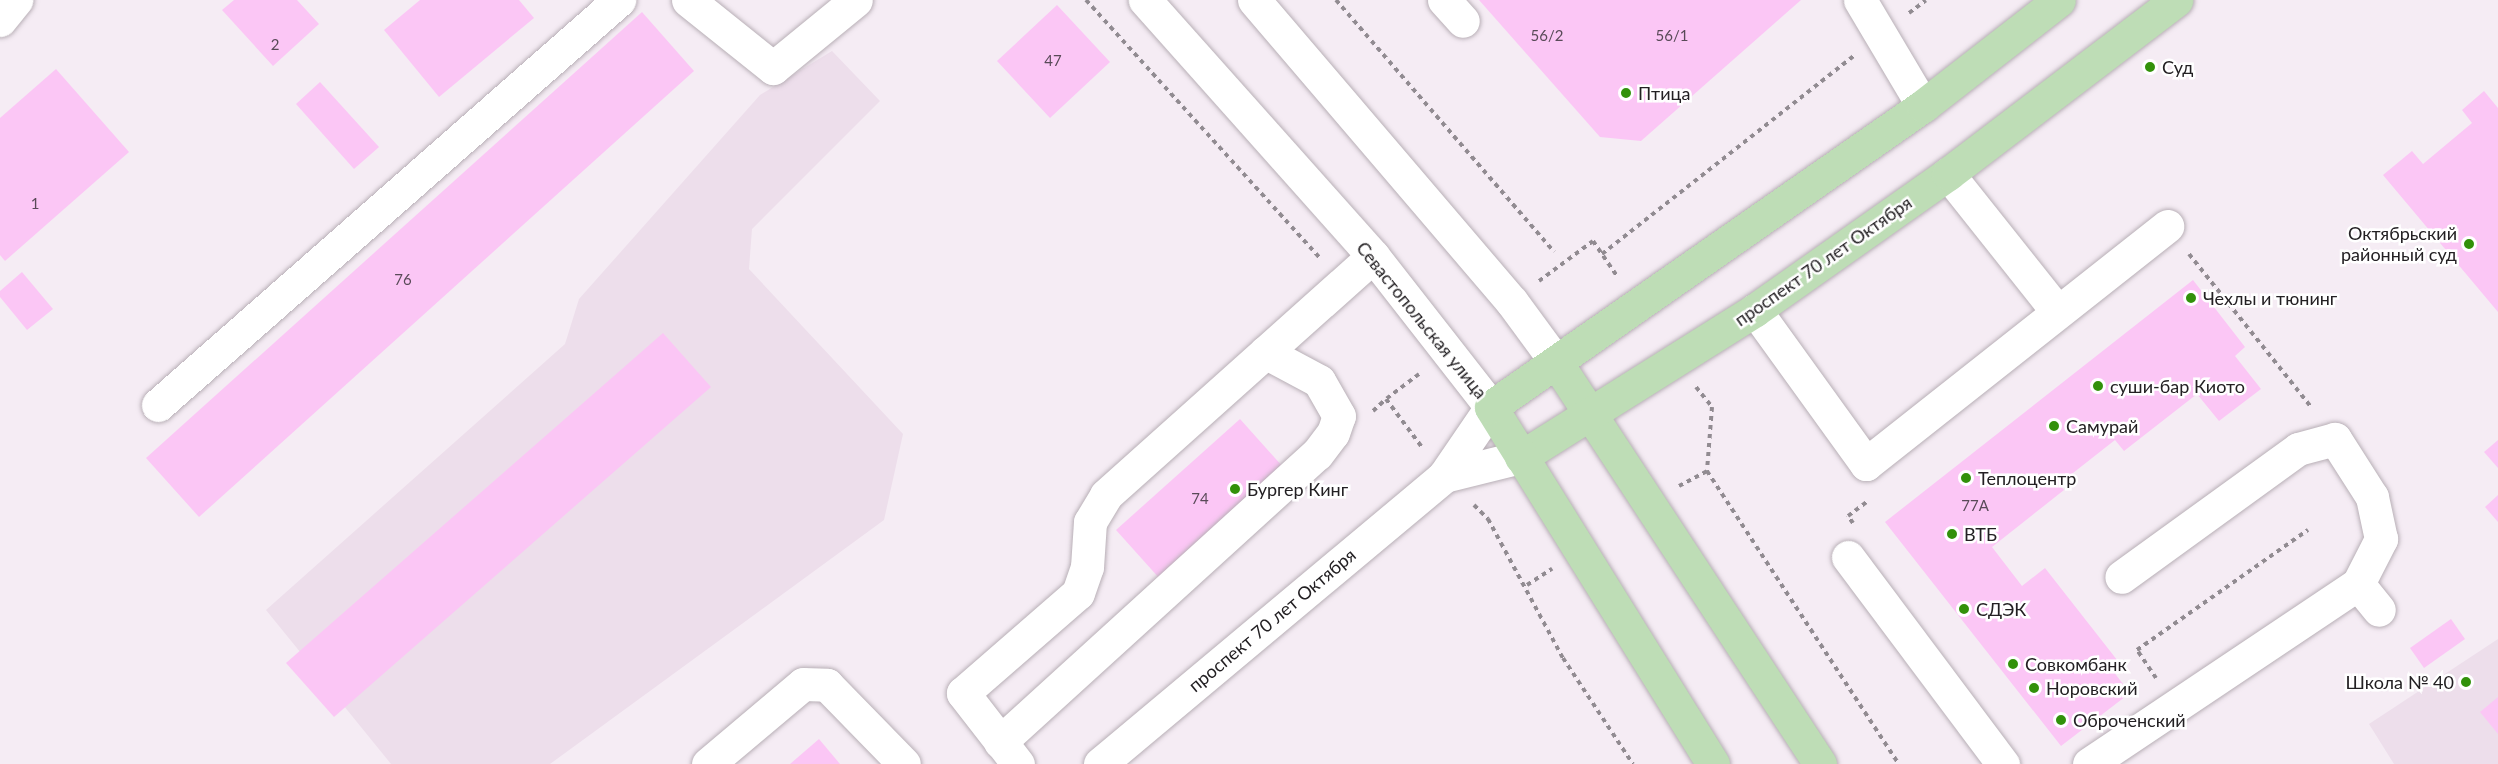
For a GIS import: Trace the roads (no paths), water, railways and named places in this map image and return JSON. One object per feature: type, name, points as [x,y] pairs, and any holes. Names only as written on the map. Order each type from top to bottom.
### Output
[{"type":"main road","name":"проспект 70 лет Октября","points":[[1491,407],[1639,307],[1923,106],[2060,0]]},
{"type":"main road","name":"проспект 70 лет Октября","points":[[1521,457],[1590,416],[1755,310],[1948,174],[2176,0]]},
{"type":"main road","points":[[1556,362],[1820,764]]},
{"type":"main road","name":"Севастопольская улица","points":[[1491,407],[1577,552],[1713,764]]},
{"type":"street","points":[[0,20],[16,0]]},
{"type":"street","points":[[158,405],[619,0]]},
{"type":"street","points":[[688,0],[773,68],[856,0]]},
{"type":"street","name":"Севастопольская улица","points":[[1145,0],[1373,256],[1491,407]]},
{"type":"street","points":[[1860,0],[1879,36],[1923,106]]},
{"type":"street","points":[[1267,4],[1512,302],[1556,362]]},
{"type":"street","points":[[1948,174],[2057,311]]},
{"type":"street","points":[[1755,310],[1866,464],[2167,226]]},
{"type":"street","points":[[1265,352],[1319,381],[1339,416],[1333,433],[1317,454],[1009,753],[963,693],[1078,592],[1087,567],[1090,522],[1106,495],[1265,352],[1373,256]]},
{"type":"street","name":"проспект 70 лет Октября","points":[[1101,764],[1444,476],[1491,407]]},
{"type":"street","points":[[2089,764],[2358,584],[2381,540],[2372,497],[2335,439],[2298,449],[2121,577]]},
{"type":"street","name":"проспект 70 лет Октября","points":[[1444,476],[1521,457]]},
{"type":"street","points":[[1848,557],[2002,764]]},
{"type":"street","points":[[2358,584],[2379,610]]},
{"type":"street","points":[[708,764],[803,684],[826,686],[904,764]]},
{"type":"place","name":"Суд","points":[[2150,67]]},
{"type":"place","name":"Птица","points":[[1626,93]]},
{"type":"place","name":"Октябрьский районный суд","points":[[2469,244]]},
{"type":"place","name":"Чехлы и тюнинг","points":[[2191,298]]},
{"type":"place","name":"суши-бар Киото","points":[[2098,386]]},
{"type":"place","name":"Самурай","points":[[2054,426]]},
{"type":"place","name":"Теплоцентр","points":[[1966,478]]},
{"type":"place","name":"Бургер Кинг","points":[[1235,489]]},
{"type":"place","name":"ВТБ","points":[[1952,534]]},
{"type":"place","name":"СДЭК","points":[[1964,609]]},
{"type":"place","name":"Совкомбанк","points":[[2013,664]]},
{"type":"place","name":"Школа № 40","points":[[2466,682]]},
{"type":"place","name":"Норовский","points":[[2034,688]]},
{"type":"place","name":"Оброченский","points":[[2061,720]]}]
